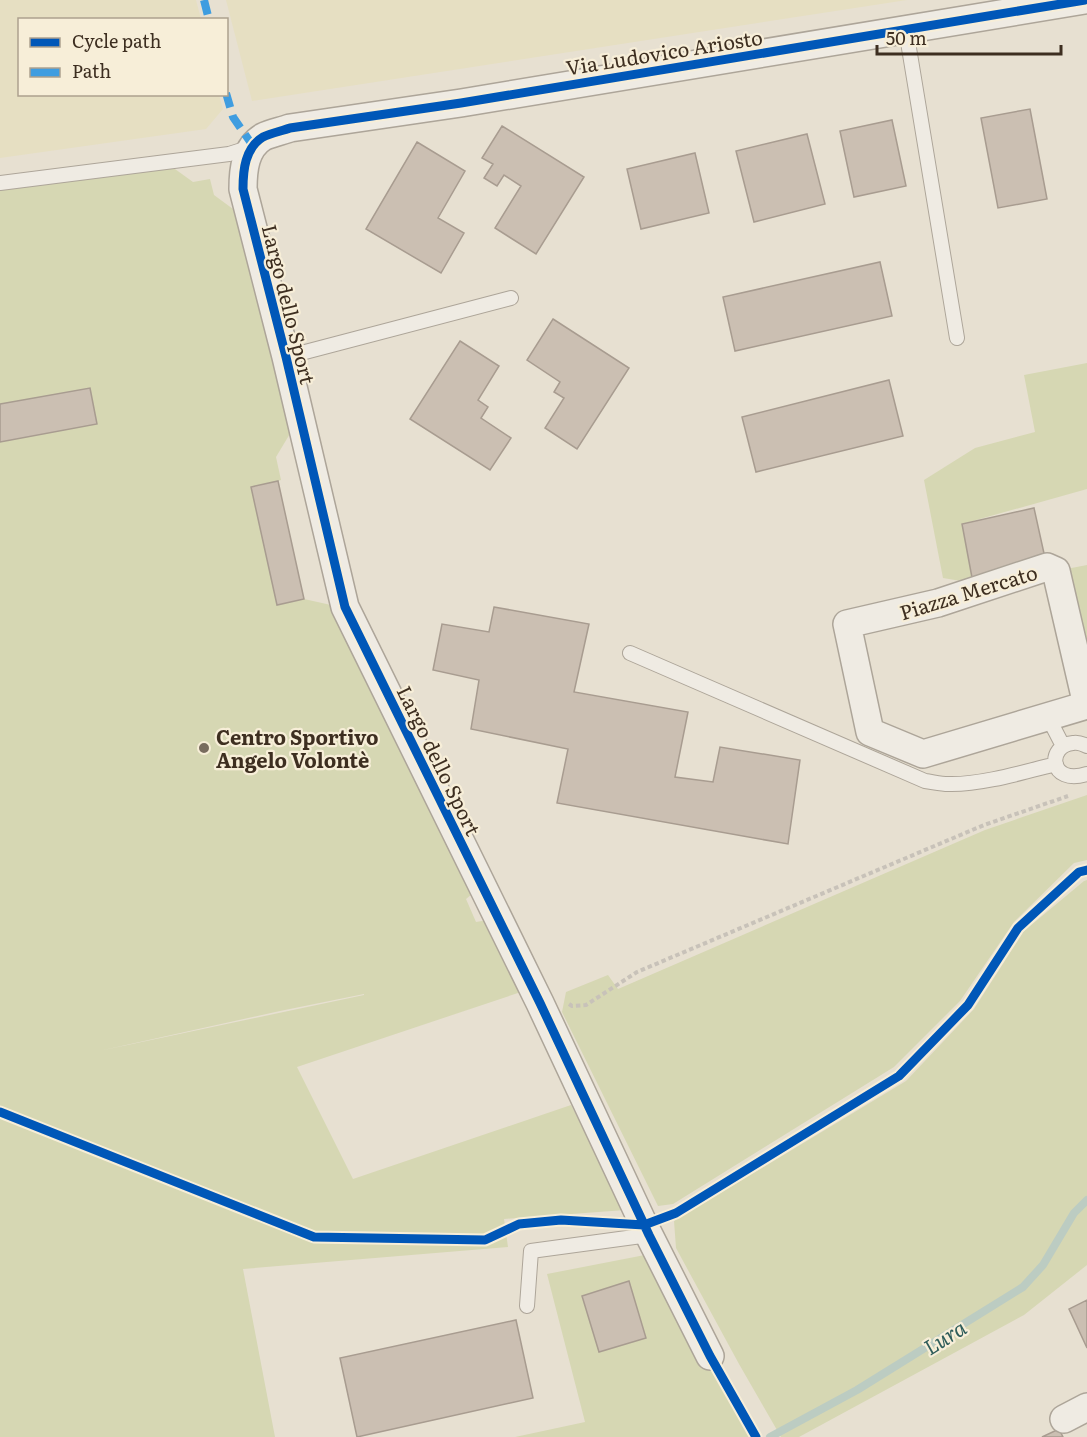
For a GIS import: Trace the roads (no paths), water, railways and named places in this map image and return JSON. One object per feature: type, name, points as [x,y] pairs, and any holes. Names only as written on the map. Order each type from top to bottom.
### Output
[{"type":"street","name":"Via Ludovico Ariosto","points":[[253,146],[264,137],[290,128],[461,103],[1084,0]]},
{"type":"street","name":"Largo dello Sport","points":[[253,146],[245,166],[243,189],[286,357],[345,607],[540,1003],[649,1236],[710,1356]]},
{"type":"street","name":"Piazza Mercato","points":[[1047,567],[1056,571],[1087,705],[1048,717],[923,754],[870,732],[847,624],[938,603],[1047,567]]},
{"type":"lane","points":[[906,30],[957,338]]},
{"type":"lane","points":[[0,183],[229,154],[253,146]]},
{"type":"lane","points":[[286,357],[511,298]]},
{"type":"lane","points":[[630,653],[925,781],[948,784],[965,783],[1056,764]]},
{"type":"lane","points":[[1048,717],[1063,746]]},
{"type":"lane","points":[[1087,746],[1072,742],[1058,750],[1055,757],[1058,769],[1064,775],[1071,777],[1087,774]]},
{"type":"lane","points":[[527,1306],[531,1251],[649,1236]]},
{"type":"waterway","name":"Lura","points":[[770,1437],[857,1390],[1023,1287],[1043,1265],[1074,1213],[1087,1200]]},
{"type":"place","name":"Centro Sportivo Angelo Volontè","points":[[204,748]]}]
